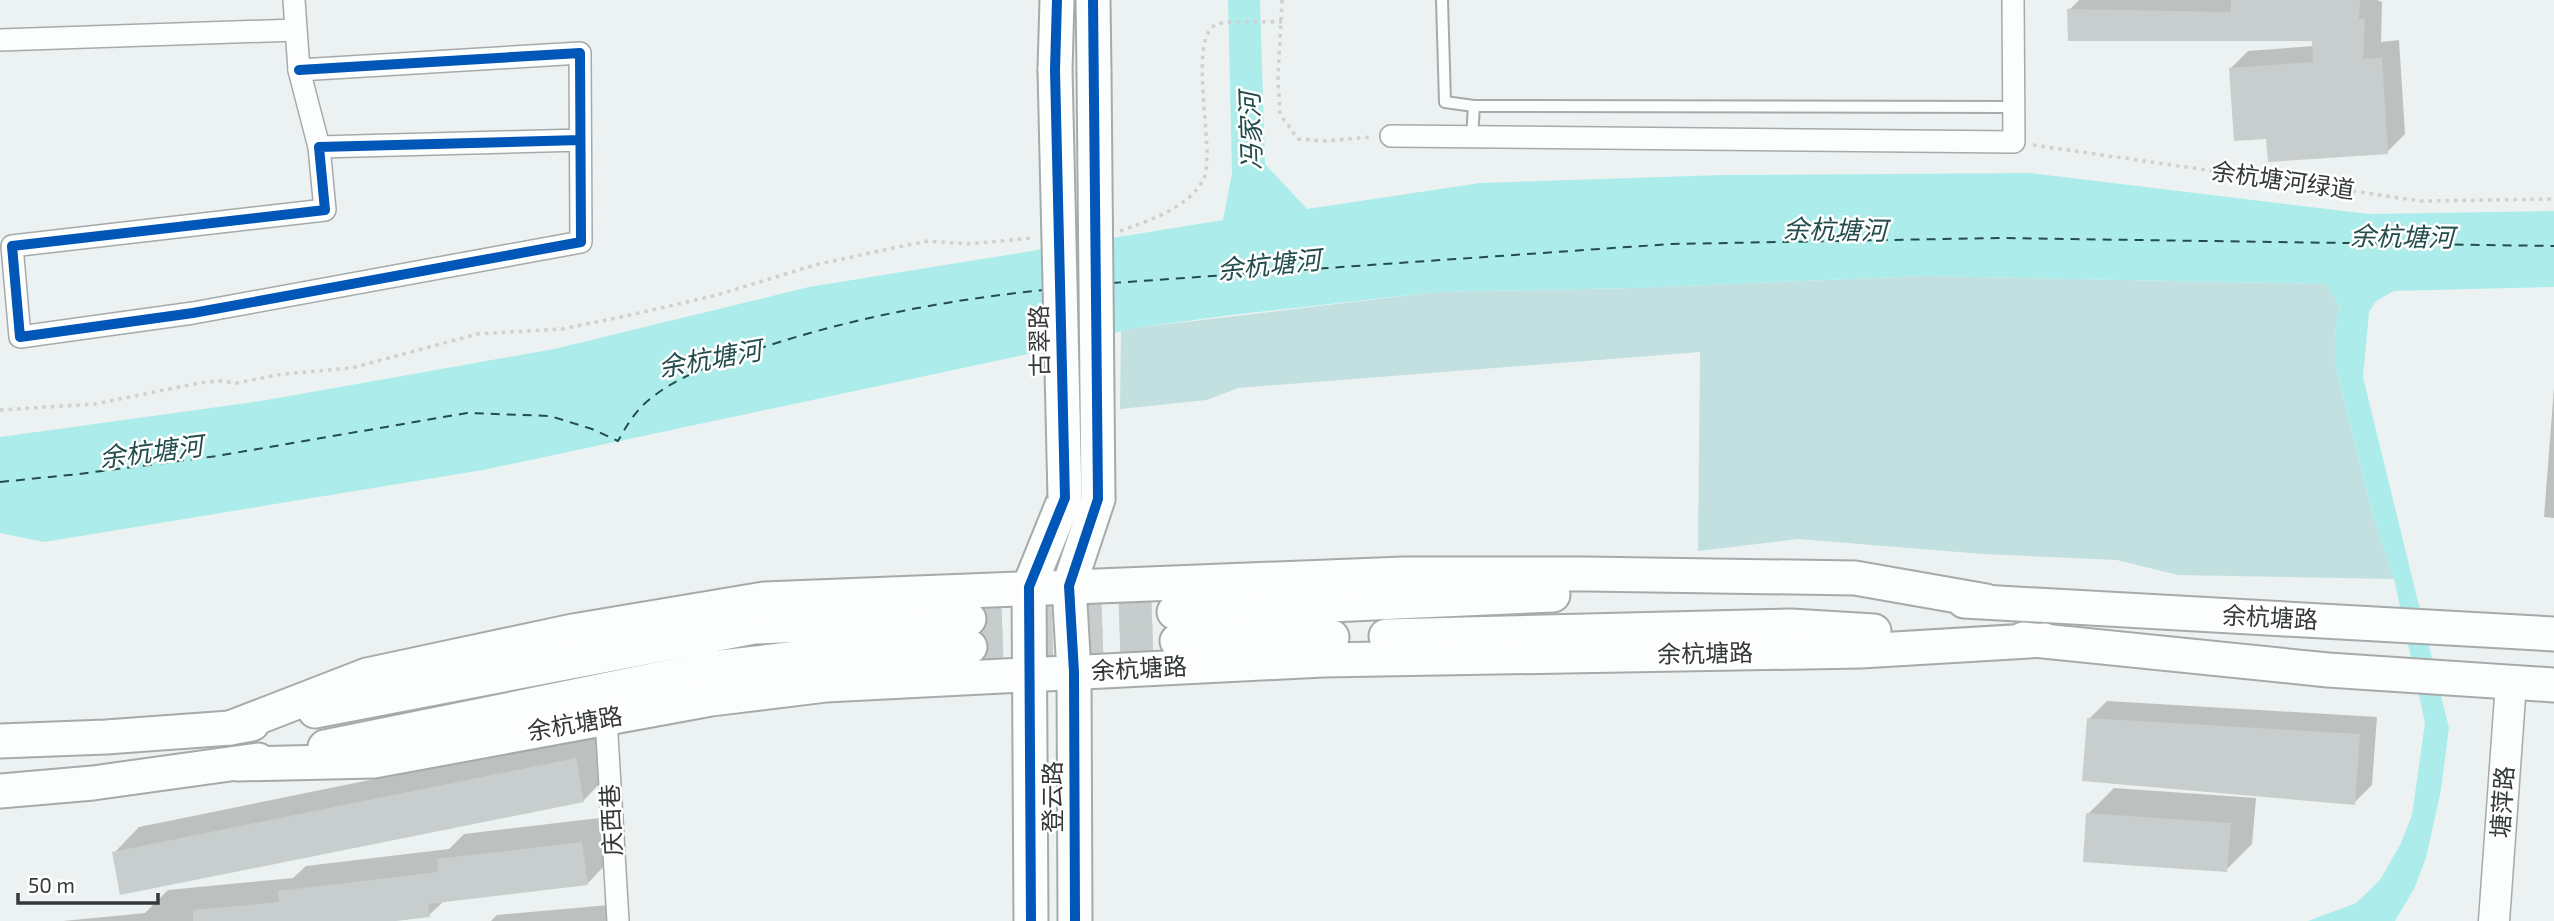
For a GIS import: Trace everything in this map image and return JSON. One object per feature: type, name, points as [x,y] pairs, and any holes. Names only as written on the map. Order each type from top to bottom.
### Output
[{"type":"main road","name":"古翠路","points":[[1030,675],[1029,587],[1065,498],[1055,70],[1057,0]]},
{"type":"main road","points":[[1074,672],[1069,586],[1098,499],[1093,0]]},
{"type":"main road","name":"余杭塘路","points":[[230,728],[367,675],[586,629],[764,599],[1403,574],[1855,578],[1986,601]]},
{"type":"main road","name":"余杭塘路","points":[[2554,634],[1986,601],[1583,594],[1176,627],[1791,626],[2046,640],[2328,670],[2554,685]]},
{"type":"main road","name":"余杭塘路","points":[[0,741],[230,728],[754,627],[969,633],[842,653],[712,668],[238,764],[93,783],[0,791]]},
{"type":"main road","name":"余杭塘路","points":[[238,764],[374,761],[711,699],[826,685],[1323,660],[1861,651],[2046,640]]},
{"type":"main road","name":"登云路","points":[[1074,672],[1075,921]]},
{"type":"main road","name":"登云路","points":[[1030,675],[1031,921]]},
{"type":"street","points":[[294,0],[299,69],[319,147],[325,210],[12,246],[20,337],[193,313],[581,242],[580,53],[299,69]]},
{"type":"street","points":[[1391,136],[2014,142],[2013,0]]},
{"type":"street","points":[[0,40],[295,30]]},
{"type":"street","points":[[319,147],[580,140]]},
{"type":"street","name":"塘萍路","points":[[2494,921],[2511,683]]},
{"type":"street","name":"庆西巷","points":[[606,718],[618,921]]},
{"type":"lane","points":[[1442,0],[1445,102],[1474,106],[2013,107]]},
{"type":"lane","points":[[1472,137],[1474,106]]},
{"type":"path","points":[[1282,0],[1278,78],[1280,114],[1298,139],[1326,141],[1391,136]]},
{"type":"path","points":[[1119,231],[1171,211],[1192,194],[1204,178],[1209,147],[1205,130],[1204,41],[1209,30],[1218,24],[1282,22]]},
{"type":"path","points":[[0,410],[95,404],[199,383],[237,383],[283,374],[352,368],[477,334],[562,329],[626,316],[717,295],[816,265],[928,241],[967,244],[1036,238]]},
{"type":"shaded area","points":[[1924,276],[2326,284],[2339,306],[2335,333],[2335,364],[2371,509],[2394,579],[2178,575],[2117,560],[1983,554],[1798,539],[1698,551],[1700,352],[1238,388],[1207,400],[1120,409],[1121,331],[1135,328],[1437,292],[1637,288]]},
{"type":"water","points":[[1228,0],[1260,0],[1265,164],[1307,209],[1480,183],[1723,175],[2030,173],[2368,214],[2554,211],[2554,287],[2394,291],[2376,301],[2369,312],[2363,377],[2449,728],[2441,790],[2426,858],[2414,889],[2395,921],[2308,921],[2356,903],[2380,880],[2400,845],[2412,815],[2425,723],[2394,579],[2371,509],[2335,364],[2335,333],[2339,306],[2326,284],[1924,276],[1637,288],[1437,292],[1135,328],[1019,356],[483,470],[44,542],[0,533],[0,437],[261,401],[554,349],[809,287],[1223,220],[1232,173]]},
{"type":"building","points":[[2231,0],[2360,0],[2359,19],[2365,19],[2363,59],[2382,58],[2388,154],[2268,162],[2266,139],[2234,141],[2229,68],[2313,62],[2312,41],[2068,41],[2067,9],[2231,12]]},
{"type":"building","points":[[2087,718],[2360,734],[2355,805],[2082,781]]},
{"type":"building","points":[[576,758],[584,802],[120,895],[112,852]]},
{"type":"building","points":[[2086,813],[2231,823],[2227,872],[2083,862]]},
{"type":"building","points":[[582,842],[588,885],[428,904],[430,917],[396,921],[193,921],[193,910],[279,902],[278,891],[438,872],[437,859]]},
{"type":"ferry route","points":[[1112,283],[1671,244],[1998,238],[2554,246]]},
{"type":"ferry route","points":[[0,482],[217,456],[467,413],[550,416],[592,429],[618,441],[636,413],[661,391],[696,372],[733,357],[782,341],[893,313],[969,299],[1044,290]]},
{"type":"tunnel","points":[[969,619],[1174,612]]},
{"type":"tunnel","points":[[970,647],[1177,641]]},
{"type":"cycle path","points":[[1031,921],[1029,587],[1065,498],[1055,70],[1057,0]]},
{"type":"cycle path","points":[[1075,921],[1074,672],[1069,586],[1098,499],[1093,0]]},
{"type":"cycle path","points":[[299,70],[580,53],[581,242],[193,313],[20,337],[12,246],[325,210],[319,147],[580,140]]},
{"type":"water label","name":"冯家河","points":[[1251,131]]},
{"type":"water label","name":"余杭塘河","points":[[1835,230]]},
{"type":"water label","name":"余杭塘河","points":[[2402,237]]},
{"type":"water label","name":"余杭塘河","points":[[1269,265]]},
{"type":"water label","name":"余杭塘河","points":[[710,359]]},
{"type":"water label","name":"余杭塘河","points":[[151,452]]}]
